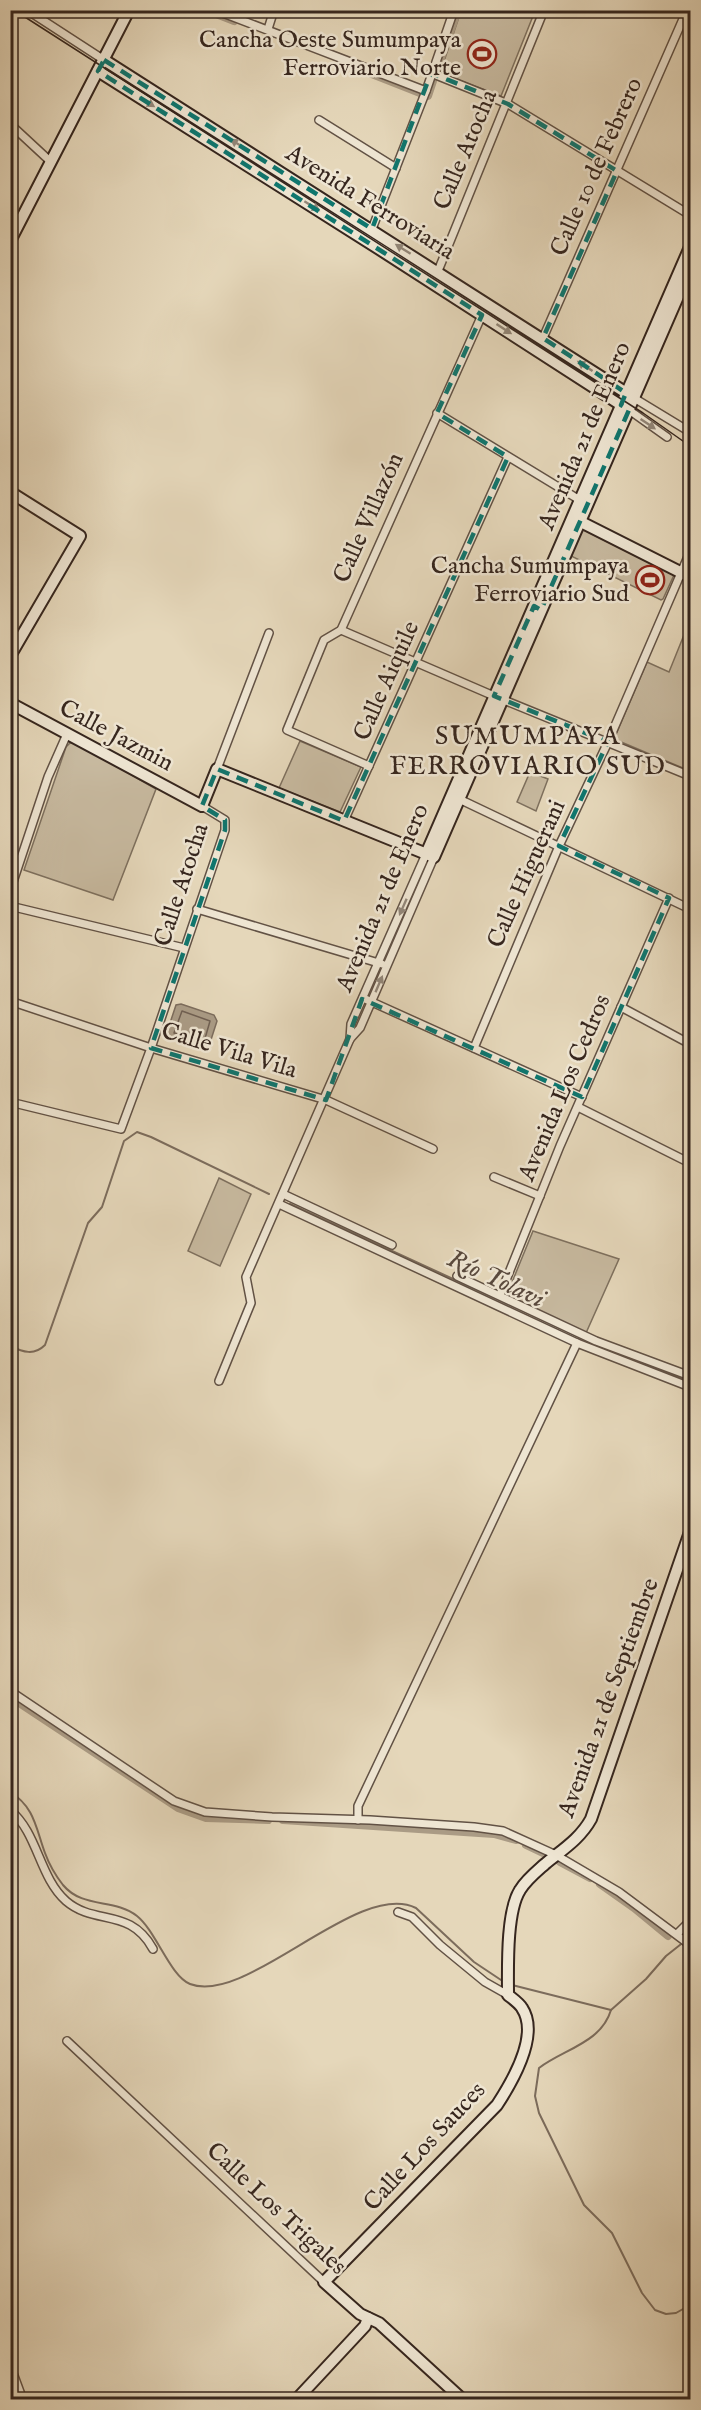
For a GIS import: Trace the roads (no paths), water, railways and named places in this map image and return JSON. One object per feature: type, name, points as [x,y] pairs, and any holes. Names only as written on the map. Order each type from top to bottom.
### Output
[{"type":"street","name":"Avenida Ferroviaria","points":[[27,10],[690,432]]},
{"type":"street","points":[[10,241],[129,10]]},
{"type":"street","points":[[215,10],[426,91]]},
{"type":"street","points":[[268,29],[274,10]]},
{"type":"street","points":[[372,229],[426,91],[454,10]]},
{"type":"street","name":"Calle Atocha","points":[[438,271],[508,104],[544,10]]},
{"type":"street","points":[[677,10],[688,14]]},
{"type":"street","name":"Calle 10 de Febrero","points":[[543,338],[688,14]]},
{"type":"street","name":"Avenida Ferroviaria","points":[[98,71],[482,315],[667,437]]},
{"type":"street","points":[[431,73],[508,104],[690,215]]},
{"type":"street","points":[[319,120],[396,168]]},
{"type":"street","points":[[10,124],[51,162]]},
{"type":"street","name":"Avenida 21 de Enero","points":[[350,1039],[360,1028],[454,797],[625,408],[690,247]]},
{"type":"street","name":"Avenida 21 de Enero","points":[[630,395],[690,268]]},
{"type":"street","name":"Calle Villazón","points":[[369,766],[287,730],[324,640],[341,630],[436,413],[482,315]]},
{"type":"street","points":[[436,413],[584,502]]},
{"type":"street","name":"Calle Aiquile","points":[[344,821],[508,457]]},
{"type":"street","points":[[10,492],[80,536],[10,656]]},
{"type":"street","points":[[576,520],[686,575]]},
{"type":"street","name":"Calle Higuerani","points":[[474,1048],[559,846],[686,575],[690,552]]},
{"type":"street","points":[[341,630],[690,776]]},
{"type":"street","name":"Calle Atocha","points":[[10,1102],[121,1130],[152,1048],[225,831],[225,820],[202,806],[269,633]]},
{"type":"street","name":"Calle Jazmin","points":[[10,703],[202,806]]},
{"type":"street","points":[[10,891],[48,777],[67,734]]},
{"type":"street","points":[[217,769],[430,855]]},
{"type":"street","points":[[454,797],[690,909]]},
{"type":"street","name":"Avenida 21 de Enero","points":[[219,1381],[251,1302],[246,1277],[326,1100],[350,1039],[351,1024],[430,855]]},
{"type":"street","name":"Avenida Los Cedros","points":[[500,1295],[582,1097],[669,898]]},
{"type":"street","points":[[10,906],[184,948]]},
{"type":"street","points":[[198,909],[387,965]]},
{"type":"street","points":[[363,998],[582,1097]]},
{"type":"street","name":"Calle Vila Vila","points":[[10,1001],[152,1048],[326,1100],[433,1149]]},
{"type":"street","points":[[621,1007],[690,1044]]},
{"type":"street","points":[[578,1107],[690,1163]]},
{"type":"street","points":[[494,1177],[540,1196]]},
{"type":"street","points":[[283,1194],[392,1245]]},
{"type":"street","points":[[279,1204],[577,1343],[690,1387]]},
{"type":"street","points":[[457,1276],[596,1341],[690,1376]]},
{"type":"street","points":[[358,1820],[358,1806],[577,1343]]},
{"type":"street","name":"Avenida 21 de Septiembre","points":[[508,1989],[512,1912],[518,1893],[527,1880],[584,1833],[591,1819],[690,1532]]},
{"type":"street","points":[[10,1691],[174,1801],[205,1812],[474,1827],[503,1831],[556,1855],[619,1892],[689,1944]]},
{"type":"street","points":[[10,1810],[17,1816],[31,1838],[45,1871],[67,1902],[78,1909],[135,1927],[153,1949]]},
{"type":"street","points":[[398,1912],[412,1917],[440,1945],[485,1982],[508,1989]]},
{"type":"street","points":[[678,1935],[690,1921]]},
{"type":"street","name":"Calle Los Sauces","points":[[324,2282],[497,2105],[503,2096],[522,2056],[529,2027],[522,2008],[508,1989]]},
{"type":"street","name":"Calle Los Trigales","points":[[67,2041],[324,2282],[368,2318],[379,2323],[463,2400]]},
{"type":"street","points":[[297,2400],[364,2326],[368,2318]]},
{"type":"street","points":[[10,2365],[23,2400]]},
{"type":"water","points":[[181,1004],[214,1015],[217,1021],[208,1049],[166,1035],[176,1005]]},
{"type":"waterway","points":[[206,10],[234,21]]},
{"type":"waterway","points":[[437,69],[458,10]]},
{"type":"waterway","points":[[354,67],[420,93]]},
{"type":"waterway","points":[[428,96],[433,81]]},
{"type":"waterway","name":"Río Tolavi","points":[[10,1346],[33,1352],[45,1345],[88,1223],[102,1207],[124,1141],[137,1132],[269,1194]]},
{"type":"waterway","name":"Río Tolavi","points":[[290,1204],[599,1346],[690,1382]]},
{"type":"waterway","points":[[10,1697],[178,1808],[206,1818],[268,1820]]},
{"type":"waterway","points":[[10,1792],[25,1804],[30,1812],[45,1853],[63,1885],[89,1901],[119,1907],[137,1916],[176,1972],[190,1984],[214,1986],[241,1977],[334,1925],[364,1911],[392,1904],[416,1908],[474,1962],[504,1982]]},
{"type":"waterway","points":[[283,1820],[494,1834],[516,1840]]},
{"type":"waterway","points":[[526,1845],[547,1855]]},
{"type":"waterway","points":[[560,1862],[590,1878]]},
{"type":"waterway","points":[[600,1884],[668,1936]]},
{"type":"waterway","points":[[611,2010],[646,1979],[666,1956],[690,1937]]},
{"type":"waterway","points":[[687,1955],[690,1958]]},
{"type":"waterway","points":[[512,1985],[611,2010]]},
{"type":"waterway","points":[[611,2010],[606,2021],[590,2038],[539,2068],[535,2096],[539,2113],[584,2205],[612,2233],[642,2293],[655,2310],[666,2314],[676,2313],[690,2305]]},
{"type":"tram line","points":[[14,10],[643,413],[690,446]]},
{"type":"place","name":"Cancha Oeste Sumumpaya Ferroviario Norte","points":[[482,54]]},
{"type":"place","name":"Cancha Sumumpaya Ferroviario Sud","points":[[650,580]]},
{"type":"district","name":"SUMUMPAYA FERROVIARIO SUD","points":[[528,751]]}]
